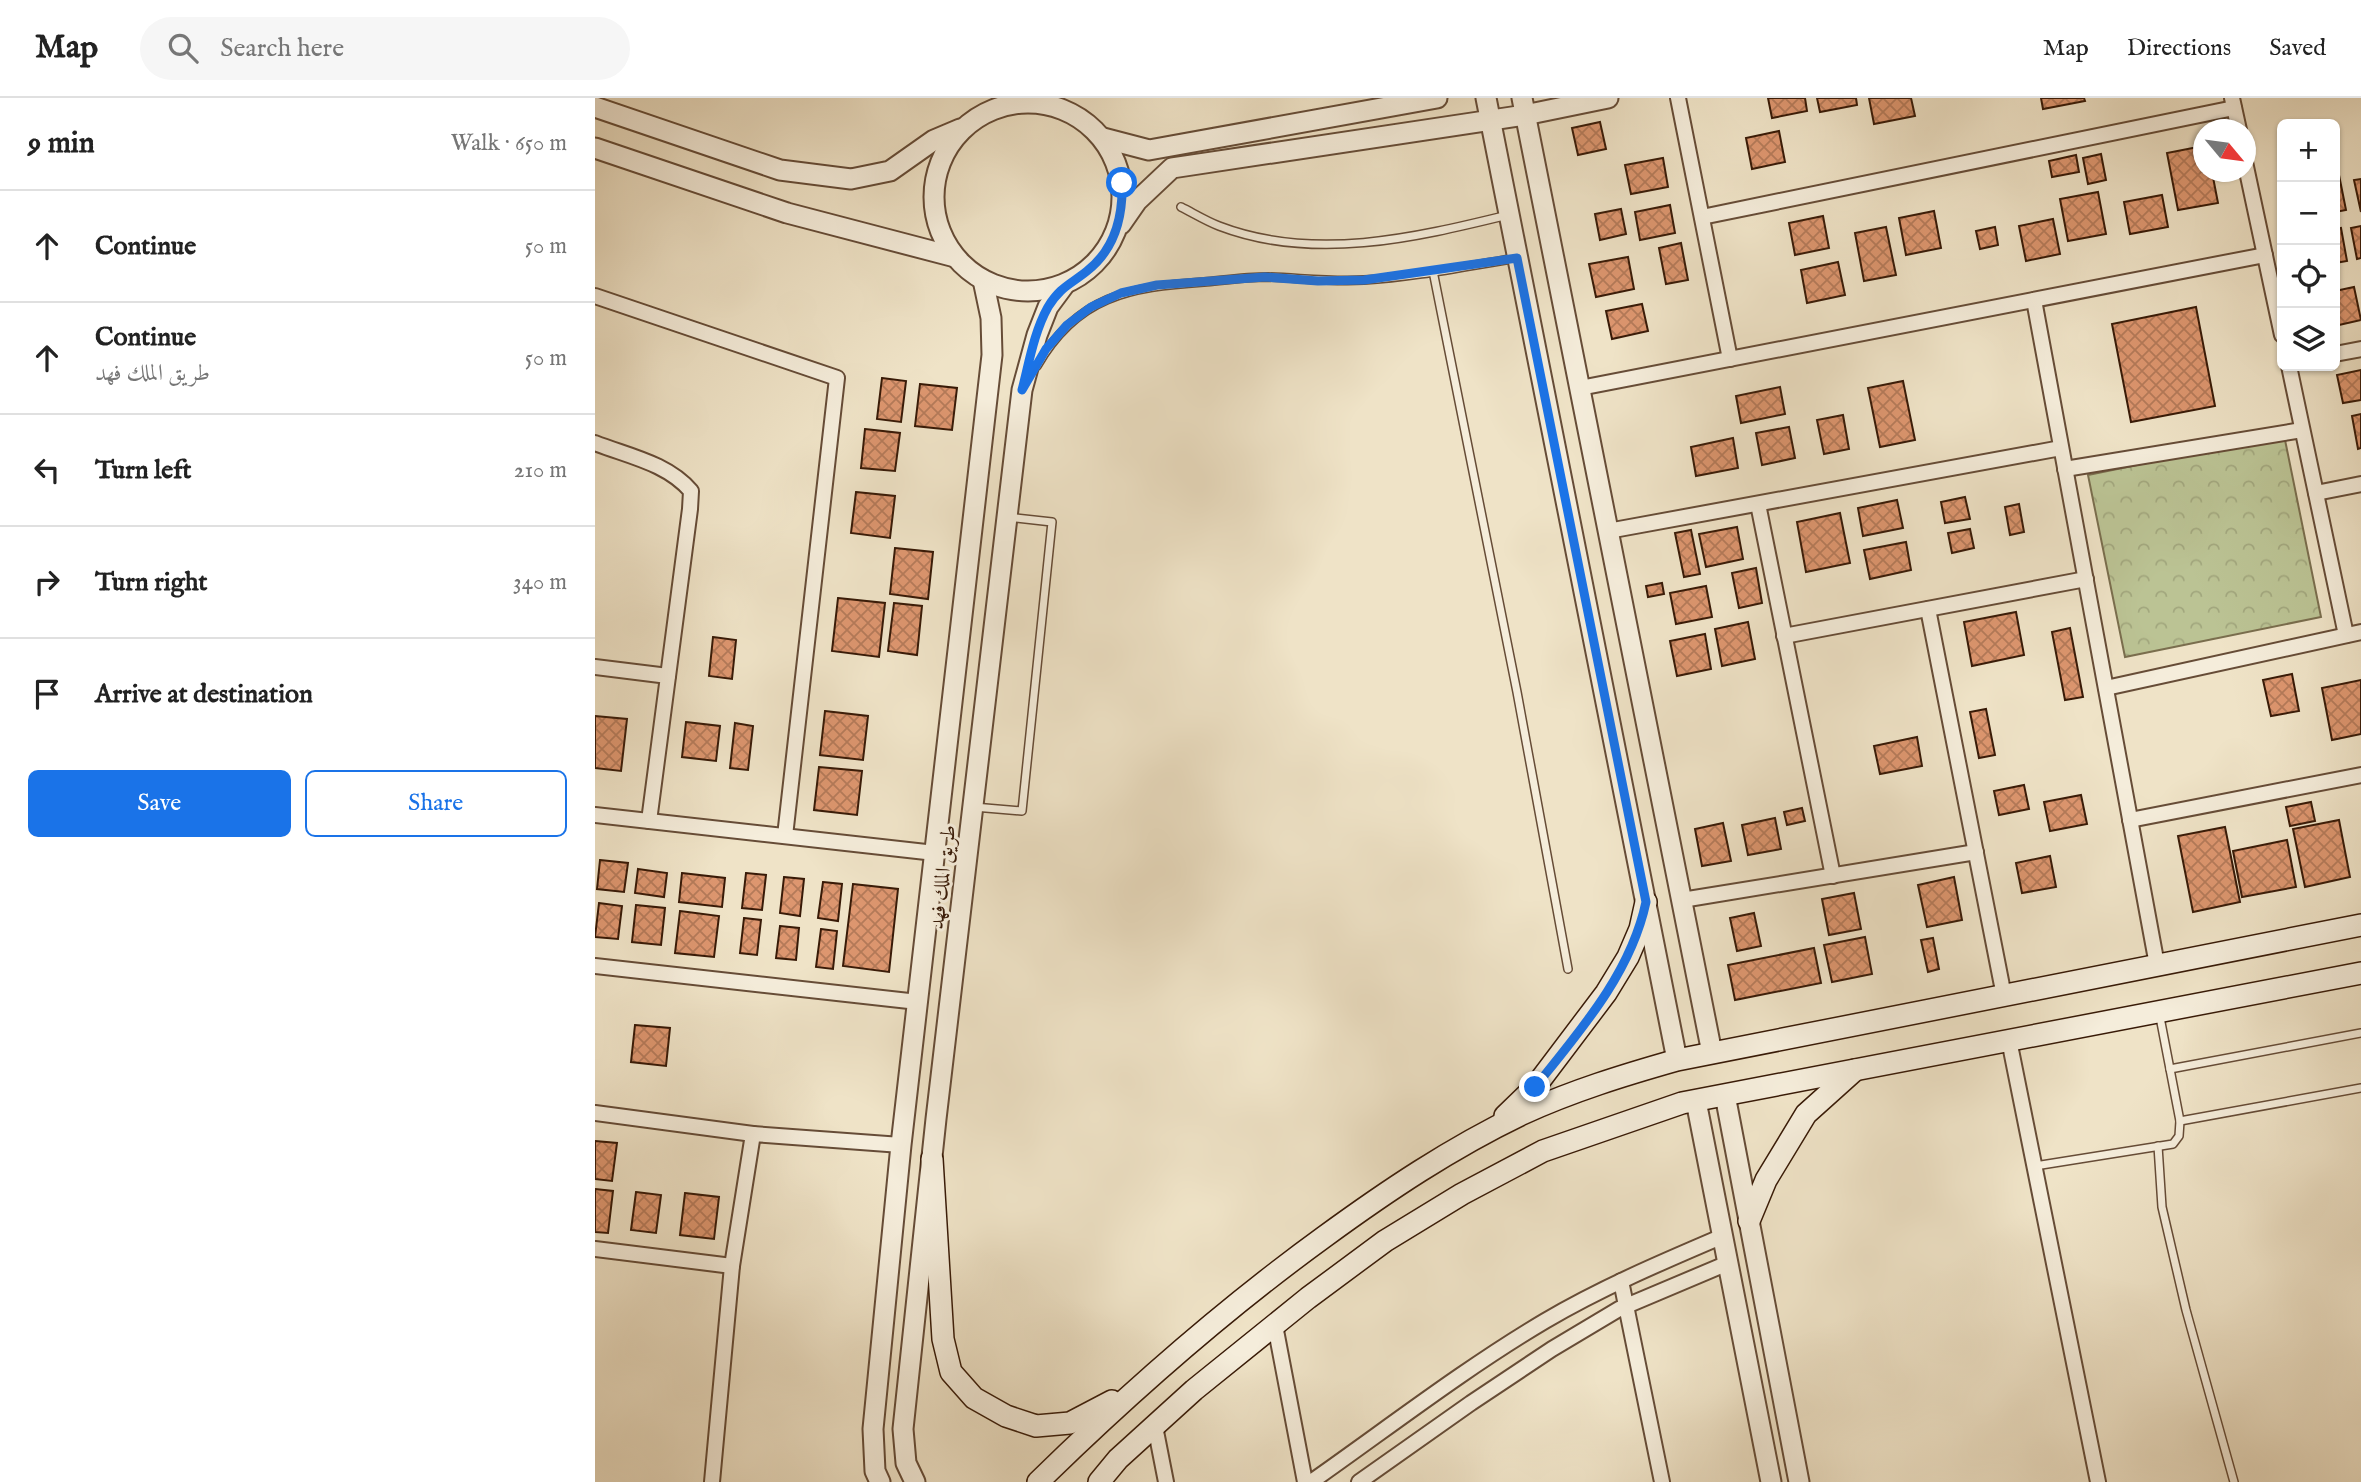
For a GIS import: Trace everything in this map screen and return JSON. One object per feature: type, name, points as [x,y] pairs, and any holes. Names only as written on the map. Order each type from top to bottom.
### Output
[{"type":"main road","points":[[1490,1131],[1535,1087],[1606,993],[1628,957],[1640,929],[1646,902]]},
{"type":"main road","points":[[1038,1482],[1175,1354],[1285,1265],[1443,1155],[1523,1114],[1594,1085],[1677,1060],[2361,925]]},
{"type":"main road","points":[[1099,1482],[1118,1459],[1194,1390],[1385,1241],[1462,1194],[1543,1151],[1609,1126],[1696,1101],[2361,973]]},
{"type":"main road","points":[[1749,1221],[1766,1180],[1806,1114],[1856,1069]]},
{"type":"main road","points":[[932,1159],[943,1339],[951,1372],[974,1398],[1006,1416],[1036,1426],[1070,1423],[1141,1385]]},
{"type":"street","points":[[978,98],[970,123],[949,145],[939,167],[934,190],[935,214],[942,236],[955,257],[968,270],[1003,288],[1024,292],[1065,284],[1088,270],[1105,253],[1137,201],[1172,168],[1490,120],[1523,106],[1608,98]]},
{"type":"street","points":[[1070,98],[1084,120],[1103,138],[1116,159],[1122,183],[1122,207],[1117,231]]},
{"type":"street","points":[[1103,138],[1149,150],[1437,98]]},
{"type":"street","points":[[1486,98],[1677,1060]]},
{"type":"street","points":[[1678,98],[1730,359]]},
{"type":"street","points":[[595,107],[780,170],[851,179],[890,171],[934,140],[996,108],[1019,102],[1042,103],[1064,109],[1084,120]]},
{"type":"street","points":[[1702,218],[2233,103]]},
{"type":"street","points":[[1523,106],[1712,1053]]},
{"type":"street","points":[[595,148],[787,213],[955,257]]},
{"type":"street","points":[[2249,182],[2277,311]]},
{"type":"street","points":[[1580,388],[2265,255]]},
{"type":"street","name":"طريق الملك فهد","points":[[880,1482],[875,1471],[873,1429],[901,1145],[992,355],[992,331],[983,280]]},
{"type":"street","name":"طريق الملك فهد","points":[[915,1482],[906,1464],[903,1429],[1021,399],[1037,335],[1048,307],[1065,284]]},
{"type":"street","points":[[595,296],[837,379],[785,836]]},
{"type":"street","points":[[2034,300],[2157,965]]},
{"type":"street","points":[[2340,353],[2361,349]]},
{"type":"street","points":[[2106,688],[2353,634],[2316,493],[2290,371]]},
{"type":"street","points":[[987,404],[1021,399]]},
{"type":"street","points":[[2065,468],[2302,430]]},
{"type":"street","points":[[595,443],[660,467],[679,478],[691,491],[649,821]]},
{"type":"street","points":[[1608,531],[2061,448]]},
{"type":"street","points":[[2316,493],[2361,484]]},
{"type":"street","points":[[1758,504],[1833,876]]},
{"type":"street","points":[[1784,636],[2086,579]]},
{"type":"street","points":[[1928,609],[2004,996]]},
{"type":"street","points":[[595,667],[668,676]]},
{"type":"street","points":[[2130,820],[2361,775]]},
{"type":"street","points":[[595,815],[935,853]]},
{"type":"street","points":[[1682,900],[1976,852]]},
{"type":"street","points":[[595,966],[918,1002]]},
{"type":"street","points":[[2009,1040],[2098,1482]]},
{"type":"street","points":[[1725,1095],[1799,1482]]},
{"type":"street","points":[[1696,1101],[1771,1482]]},
{"type":"street","points":[[595,1113],[753,1134],[901,1145]]},
{"type":"street","points":[[712,1482],[732,1266],[753,1134]]},
{"type":"street","points":[[1311,1482],[1543,1322],[1621,1281],[1723,1236]]},
{"type":"street","points":[[595,1251],[732,1266]]},
{"type":"street","points":[[1359,1482],[1552,1349],[1626,1307],[1728,1264]]},
{"type":"street","points":[[1621,1281],[1662,1482]]},
{"type":"street","points":[[1275,1325],[1305,1482]]},
{"type":"street","points":[[1155,1426],[1166,1482]]},
{"type":"street","points":[[866,1482],[873,1429]]},
{"type":"lane","points":[[1181,207],[1219,226],[1272,240],[1313,244],[1360,243],[1436,233],[1509,215]]},
{"type":"lane","points":[[1021,399],[1046,349],[1067,325],[1091,307],[1121,293],[1157,285],[1265,277],[1318,281],[1364,280],[1517,258]]},
{"type":"lane","points":[[1433,271],[1517,692],[1568,969]]},
{"type":"lane","points":[[973,807],[1022,811],[1052,523],[1007,517]]},
{"type":"lane","points":[[2034,1166],[2173,1144],[2179,1136],[2180,1121],[2159,1012]]},
{"type":"lane","points":[[2170,1069],[2361,1033]]},
{"type":"lane","points":[[2180,1121],[2361,1088]]},
{"type":"lane","points":[[2158,1146],[2162,1207],[2186,1310],[2234,1482]]},
{"type":"green space","points":[[2284,435],[2321,617],[2125,657],[2088,475]]},
{"type":"building","points":[[1768,98],[1805,98],[1807,111],[1772,118]]},
{"type":"building","points":[[1817,98],[1856,98],[1857,105],[1820,112]]},
{"type":"building","points":[[1869,98],[1911,98],[1915,116],[1874,124]]},
{"type":"building","points":[[2041,98],[2084,98],[2085,101],[2043,109]]},
{"type":"building","points":[[1600,122],[1606,149],[1578,155],[1572,128]]},
{"type":"building","points":[[1779,131],[1785,162],[1752,169],[1746,138]]},
{"type":"building","points":[[2193,148],[2193,182],[2214,182],[2218,203],[2178,210],[2167,153]]},
{"type":"building","points":[[2101,154],[2106,180],[2088,184],[2083,158]]},
{"type":"building","points":[[2076,155],[2079,172],[2052,177],[2049,161]]},
{"type":"building","points":[[1663,158],[1668,187],[1631,194],[1625,165]]},
{"type":"building","points":[[2361,179],[2361,212],[2354,180]]},
{"type":"building","points":[[2340,180],[2346,210],[2340,211]]},
{"type":"building","points":[[2098,192],[2106,234],[2068,241],[2060,199]]},
{"type":"building","points":[[2162,195],[2168,227],[2130,234],[2124,202]]},
{"type":"building","points":[[1670,205],[1675,233],[1640,240],[1635,212]]},
{"type":"building","points":[[1621,209],[1626,234],[1600,240],[1595,214]]},
{"type":"building","points":[[1934,211],[1941,248],[1906,255],[1899,218]]},
{"type":"building","points":[[1823,216],[1829,248],[1795,255],[1789,223]]},
{"type":"building","points":[[2053,219],[2060,254],[2026,261],[2019,226]]},
{"type":"building","points":[[2361,226],[2361,258],[2357,259],[2351,228]]},
{"type":"building","points":[[1886,227],[1896,275],[1864,281],[1855,233]]},
{"type":"building","points":[[1995,227],[1998,245],[1980,249],[1976,231]]},
{"type":"building","points":[[2340,228],[2347,261],[2340,262],[2340,245]]},
{"type":"building","points":[[1681,243],[1688,280],[1666,284],[1659,248]]},
{"type":"building","points":[[1628,257],[1634,289],[1596,297],[1589,264]]},
{"type":"building","points":[[1838,262],[1845,295],[1807,303],[1801,270]]},
{"type":"building","points":[[2354,287],[2361,320],[2340,325],[2340,290]]},
{"type":"building","points":[[1642,304],[1648,331],[1612,339],[1606,311]]},
{"type":"building","points":[[2196,307],[2215,406],[2131,422],[2112,324]]},
{"type":"building","points":[[2361,370],[2361,400],[2343,403],[2337,375]]},
{"type":"building","points":[[882,378],[906,381],[901,422],[877,419]]},
{"type":"building","points":[[1903,381],[1915,440],[1880,447],[1868,388]]},
{"type":"building","points":[[920,384],[957,388],[952,430],[915,426]]},
{"type":"building","points":[[1780,387],[1785,414],[1741,423],[1736,396]]},
{"type":"building","points":[[2361,414],[2361,448],[2358,449],[2352,416]]},
{"type":"building","points":[[1843,415],[1849,449],[1824,454],[1817,420]]},
{"type":"building","points":[[1789,427],[1795,458],[1762,465],[1756,433]]},
{"type":"building","points":[[865,429],[900,433],[895,471],[861,468]]},
{"type":"building","points":[[1733,438],[1738,468],[1696,476],[1691,447]]},
{"type":"building","points":[[856,492],[895,496],[890,538],[851,533]]},
{"type":"building","points":[[1965,497],[1970,519],[1945,523],[1941,502]]},
{"type":"building","points":[[1897,500],[1903,528],[1863,536],[1858,508]]},
{"type":"building","points":[[2019,504],[2024,532],[2010,535],[2005,507]]},
{"type":"building","points":[[1840,513],[1850,563],[1806,572],[1797,522]]},
{"type":"building","points":[[1737,527],[1743,559],[1706,567],[1699,534]]},
{"type":"building","points":[[1970,529],[1974,548],[1952,553],[1948,533]]},
{"type":"building","points":[[1691,530],[1700,574],[1684,577],[1675,533]]},
{"type":"building","points":[[1906,542],[1911,570],[1870,579],[1864,550]]},
{"type":"building","points":[[895,548],[933,552],[928,599],[890,594]]},
{"type":"building","points":[[1756,568],[1762,603],[1739,608],[1732,573]]},
{"type":"building","points":[[1662,583],[1664,594],[1648,597],[1646,586]]},
{"type":"building","points":[[1706,586],[1712,617],[1676,624],[1670,593]]},
{"type":"building","points":[[838,598],[885,603],[879,657],[832,651]]},
{"type":"building","points":[[894,603],[922,606],[917,655],[888,651]]},
{"type":"building","points":[[2016,612],[2024,655],[1972,666],[1964,622]]},
{"type":"building","points":[[1748,622],[1755,659],[1722,666],[1715,629]]},
{"type":"building","points":[[2070,628],[2083,697],[2065,700],[2052,632]]},
{"type":"building","points":[[1705,634],[1711,669],[1677,676],[1670,641]]},
{"type":"building","points":[[713,637],[736,640],[732,679],[709,676]]},
{"type":"building","points":[[2292,674],[2299,711],[2271,716],[2263,680]]},
{"type":"building","points":[[2361,680],[2361,734],[2332,740],[2322,688]]},
{"type":"building","points":[[1986,709],[1995,755],[1979,758],[1970,712]]},
{"type":"building","points":[[825,711],[868,716],[863,760],[820,755]]},
{"type":"building","points":[[595,716],[627,719],[621,771],[595,768]]},
{"type":"building","points":[[686,722],[720,726],[716,761],[682,757]]},
{"type":"building","points":[[735,723],[753,726],[748,770],[730,768]]},
{"type":"building","points":[[1917,737],[1922,766],[1880,774],[1874,746]]},
{"type":"building","points":[[819,767],[862,771],[857,815],[814,810]]},
{"type":"building","points":[[2024,785],[2029,809],[1999,815],[1994,791]]},
{"type":"building","points":[[2081,795],[2087,824],[2050,831],[2044,802]]},
{"type":"building","points":[[2311,802],[2315,821],[2290,826],[2286,807]]},
{"type":"building","points":[[1802,808],[1805,821],[1787,825],[1784,812]]},
{"type":"building","points":[[1775,818],[1781,849],[1748,855],[1742,825]]},
{"type":"building","points":[[2339,820],[2350,877],[2305,887],[2293,829]]},
{"type":"building","points":[[1723,823],[1731,861],[1702,866],[1695,829]]},
{"type":"building","points":[[2225,827],[2240,902],[2193,912],[2178,836]]},
{"type":"building","points":[[2287,840],[2296,887],[2242,897],[2233,851]]},
{"type":"building","points":[[2050,856],[2056,887],[2022,893],[2016,863]]},
{"type":"building","points":[[600,860],[628,863],[624,892],[597,889]]},
{"type":"building","points":[[638,869],[667,873],[664,897],[635,893]]},
{"type":"building","points":[[682,873],[725,878],[722,907],[679,902]]},
{"type":"building","points":[[746,873],[766,875],[762,910],[742,908]]},
{"type":"building","points":[[784,877],[804,879],[800,916],[780,913]]},
{"type":"building","points":[[1954,877],[1962,920],[1927,927],[1918,885]]},
{"type":"building","points":[[823,882],[842,884],[838,921],[818,918]]},
{"type":"building","points":[[853,884],[898,889],[889,972],[843,966]]},
{"type":"building","points":[[1854,893],[1861,929],[1829,935],[1822,899]]},
{"type":"building","points":[[599,903],[622,906],[618,939],[595,937]]},
{"type":"building","points":[[636,905],[665,908],[661,945],[632,942]]},
{"type":"building","points":[[680,911],[719,916],[714,957],[675,953]]},
{"type":"building","points":[[1754,913],[1761,946],[1737,951],[1730,918]]},
{"type":"building","points":[[744,918],[761,920],[757,955],[740,953]]},
{"type":"building","points":[[780,926],[799,928],[796,960],[776,958]]},
{"type":"building","points":[[821,929],[837,931],[833,969],[816,967]]},
{"type":"building","points":[[1865,937],[1872,974],[1832,982],[1824,945]]},
{"type":"building","points":[[1933,938],[1939,969],[1928,972],[1921,940]]},
{"type":"building","points":[[1814,948],[1821,983],[1735,1000],[1728,965]]},
{"type":"building","points":[[635,1025],[670,1028],[666,1066],[631,1062]]},
{"type":"building","points":[[595,1141],[617,1143],[612,1181],[595,1179]]},
{"type":"building","points":[[595,1189],[613,1191],[608,1233],[595,1232]]},
{"type":"building","points":[[636,1192],[661,1195],[656,1233],[631,1230]]},
{"type":"building","points":[[685,1193],[719,1197],[714,1239],[680,1235]]},
{"type":"route","points":[[1122,183],[1122,207],[1117,231],[1105,253],[1088,270],[1065,284],[1048,307],[1037,335],[1022,390],[1046,349],[1067,325],[1091,307],[1121,293],[1157,285],[1265,277],[1318,281],[1364,280],[1517,258],[1646,902],[1640,929],[1628,957],[1606,993],[1535,1087]]}]
